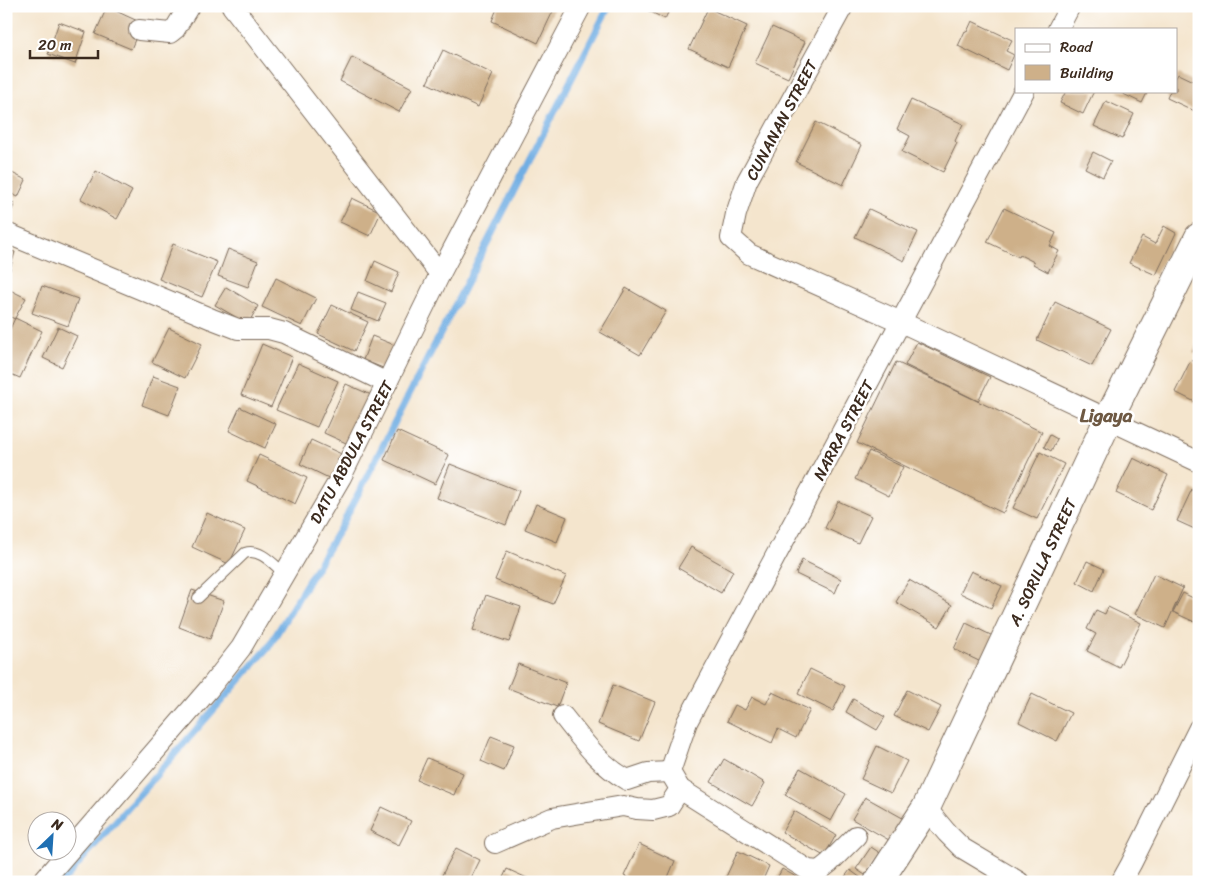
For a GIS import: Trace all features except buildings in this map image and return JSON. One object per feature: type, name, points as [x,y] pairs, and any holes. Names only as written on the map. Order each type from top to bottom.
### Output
[{"type":"street","points":[[139,30],[170,33],[189,6]]},
{"type":"street","points":[[232,6],[440,274]]},
{"type":"street","name":"DATU ABDULA STREET","points":[[42,882],[208,690],[241,648],[341,477],[440,274],[581,6]]},
{"type":"street","name":"CUNANAN STREET","points":[[843,6],[747,181],[736,214],[731,238],[749,254],[901,322]]},
{"type":"street","points":[[1059,28],[1070,6]]},
{"type":"street","name":"NARRA STREET","points":[[670,772],[687,722],[1023,92]]},
{"type":"street","points":[[6,233],[238,329],[269,329],[284,333],[387,383]]},
{"type":"street","name":"A. SORILLA STREET","points":[[884,879],[926,808],[1108,420],[1199,238]]},
{"type":"street","points":[[901,322],[1199,462]]},
{"type":"street","points":[[563,716],[599,760],[627,780]]},
{"type":"street","points":[[1121,882],[1199,728]]},
{"type":"street","points":[[627,780],[648,773],[670,772],[680,790],[808,870],[819,871],[856,836]]},
{"type":"street","points":[[623,806],[627,780]]},
{"type":"street","points":[[495,843],[552,818],[623,806],[653,810],[669,806],[680,790]]},
{"type":"street","points":[[926,808],[946,833],[962,848],[1020,882]]},
{"type":"lane","points":[[198,598],[245,554],[251,551],[258,552],[284,573]]},
{"type":"waterway","points":[[62,882],[268,648],[342,525],[609,6]]},
{"type":"district","name":"Ligaya","points":[[1106,415]]}]
